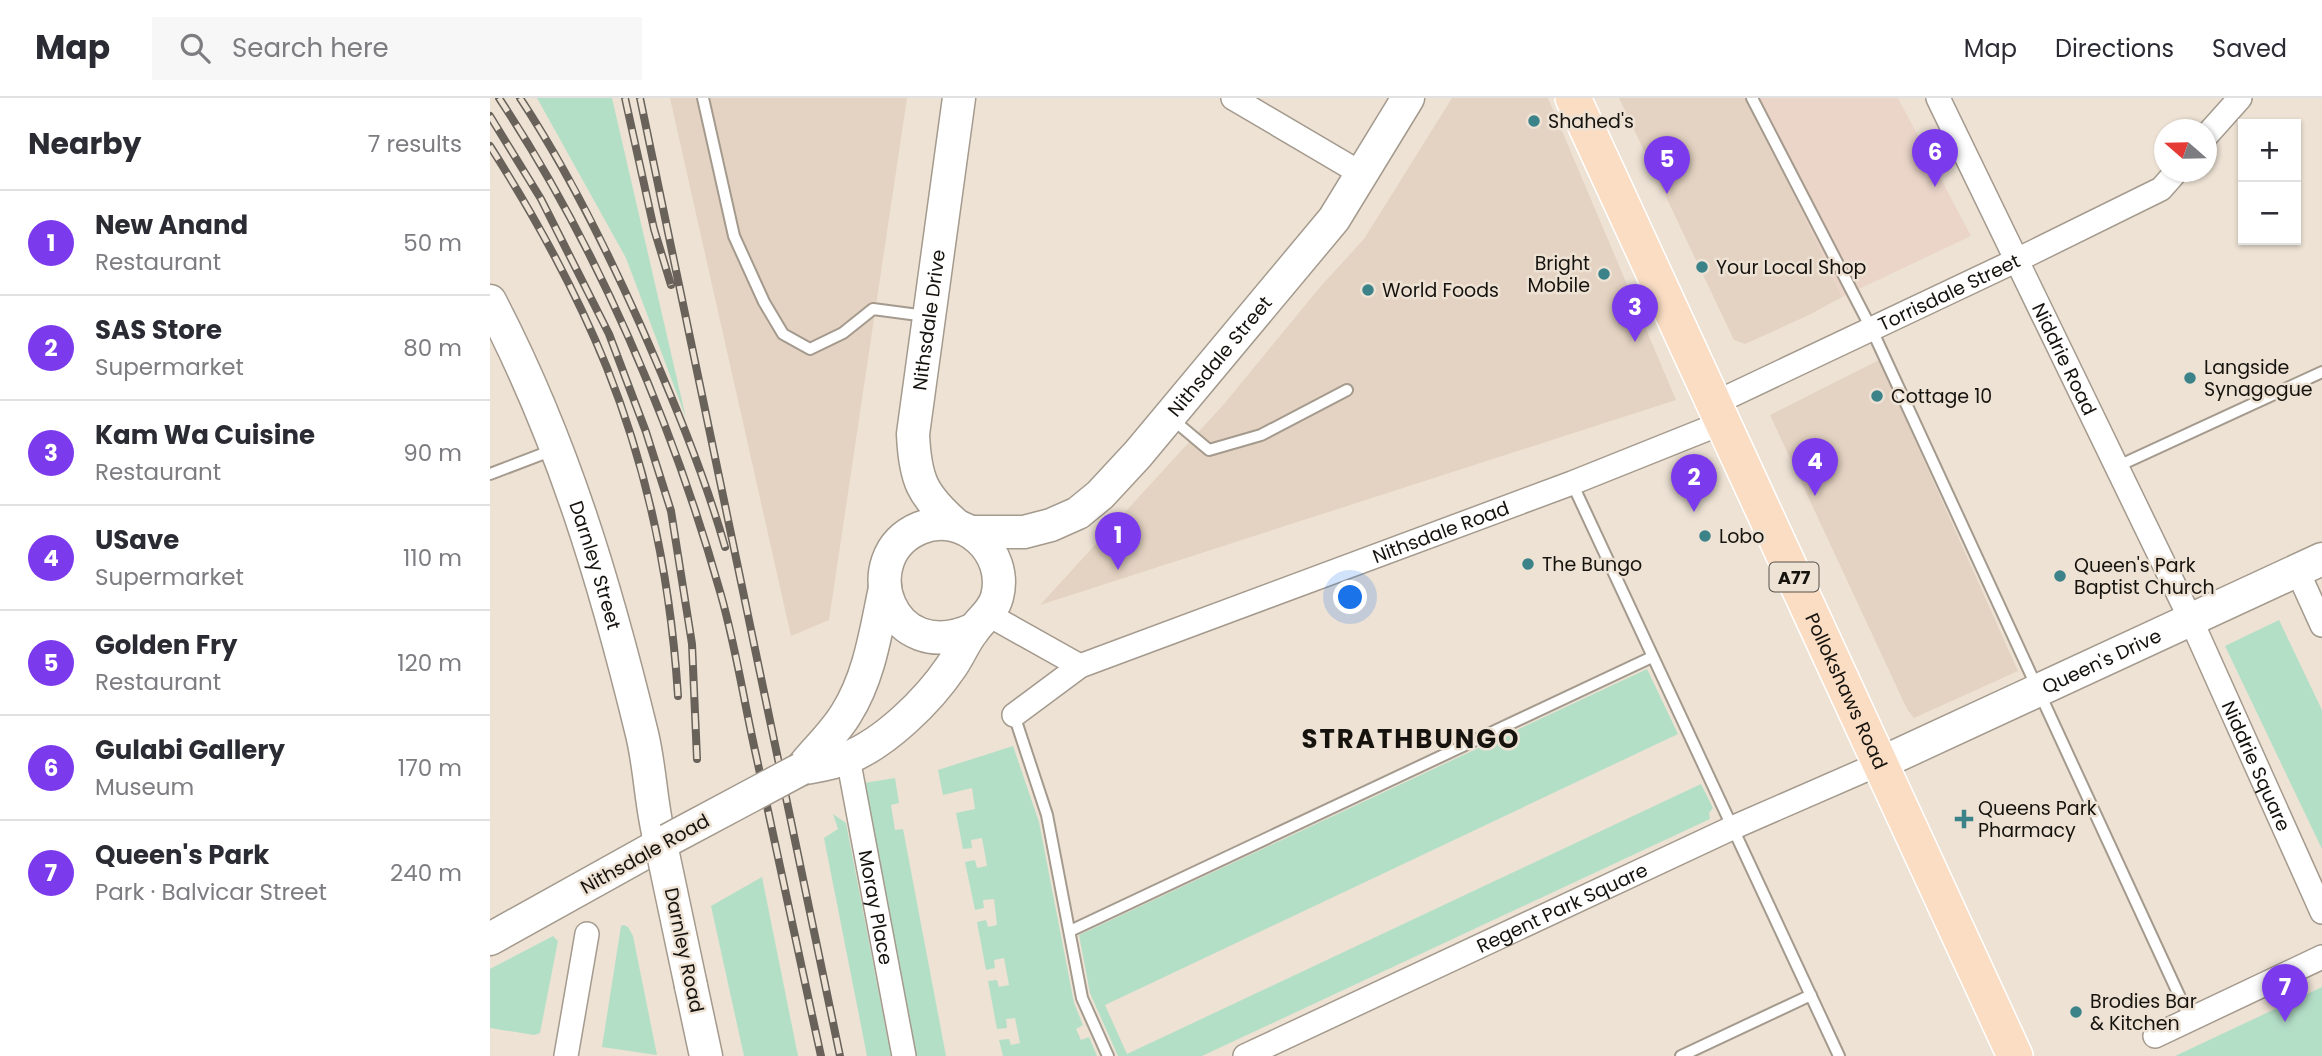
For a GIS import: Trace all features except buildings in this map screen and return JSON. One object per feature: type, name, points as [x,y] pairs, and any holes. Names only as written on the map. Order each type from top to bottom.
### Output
[{"type":"main road","name":"Pollokshaws Road","points":[[1573,98],[2015,1056]]},
{"type":"street","name":"Nithsdale Drive","points":[[959,98],[913,434],[919,479],[933,505],[965,529]]},
{"type":"street","points":[[1233,98],[1362,174]]},
{"type":"street","name":"Nithsdale Street","points":[[965,529],[1024,532],[1051,525],[1078,513],[1100,495],[1334,219],[1408,98]]},
{"type":"street","name":"Niddrie Road","points":[[1938,98],[2191,620]]},
{"type":"street","points":[[2217,124],[2240,98]]},
{"type":"street","name":"Torrisdale Street","points":[[1718,414],[1872,330],[2161,189],[2167,182]]},
{"type":"street","name":"Darnley Street","points":[[490,301],[533,388],[558,448],[598,566],[644,741],[664,844]]},
{"type":"street","name":"Nithsdale Road","points":[[1014,715],[1080,666],[1643,455],[1718,414]]},
{"type":"street","name":"Nithsdale Road","points":[[490,939],[801,769],[848,758],[892,730],[928,695],[950,668],[997,597],[999,577],[995,560],[986,544],[965,529],[939,523],[921,527],[905,536],[893,549],[886,566],[885,587],[869,659],[854,699],[846,714],[801,769]]},
{"type":"street","points":[[2310,564],[2322,625]]},
{"type":"street","name":"Queen's Drive","points":[[1881,763],[2310,564]]},
{"type":"street","points":[[885,587],[889,605],[900,621],[917,633],[936,638],[956,637],[981,622],[1080,666]]},
{"type":"street","name":"Niddrie Square","points":[[2191,620],[2322,912]]},
{"type":"street","name":"Moray Place","points":[[848,758],[904,1056]]},
{"type":"street","name":"Regent Park Square","points":[[1245,1056],[1732,828],[1881,763]]},
{"type":"street","name":"Darnley Road","points":[[664,844],[706,1056]]},
{"type":"street","points":[[566,1056],[587,934]]},
{"type":"street","points":[[2155,1036],[2322,957]]},
{"type":"lane","points":[[703,98],[734,236],[764,302],[783,334],[810,349],[843,332],[873,309],[928,316]]},
{"type":"lane","points":[[1752,98],[1872,330],[2190,1019]]},
{"type":"lane","points":[[2116,467],[2322,372]]},
{"type":"lane","points":[[1168,416],[1209,450],[1261,435],[1347,390]]},
{"type":"lane","points":[[490,474],[558,448]]},
{"type":"lane","points":[[1572,483],[1839,1056]]},
{"type":"lane","points":[[1070,931],[1652,657]]},
{"type":"lane","points":[[1014,715],[1047,815],[1082,998],[1108,1056]]},
{"type":"lane","points":[[1681,1056],[1811,995]]},
{"type":"shaded area","points":[[670,98],[907,98],[829,620],[791,636]]},
{"type":"shaded area","points":[[1452,98],[1548,98],[1676,400],[1040,605],[1224,404],[1321,286],[1364,239]]},
{"type":"shaded area","points":[[1619,98],[1749,98],[1842,297],[1745,344],[1734,340]]},
{"type":"shaded area","points":[[1748,98],[1898,98],[1971,236],[1842,297]]},
{"type":"shaded area","points":[[1879,360],[2018,671],[1914,718],[1907,709],[1770,415]]},
{"type":"green space","points":[[537,98],[612,98],[686,418],[626,258]]},
{"type":"green space","points":[[2279,620],[2322,710],[2322,849],[2225,646]]},
{"type":"green space","points":[[1647,669],[1678,734],[1105,1005],[1127,1054],[1701,784],[1713,808],[1709,813],[1710,819],[1202,1056],[1118,1056],[1090,993],[1079,935]]},
{"type":"green space","points":[[1013,746],[1039,822],[1074,1003],[1083,1025],[1076,1029],[1081,1040],[1089,1037],[1097,1056],[1003,1056],[999,1040],[1009,1039],[1011,1045],[1020,1043],[1015,1018],[1006,1019],[1007,1028],[997,1029],[988,981],[997,980],[999,987],[1009,985],[1004,958],[994,960],[995,968],[986,970],[977,922],[986,920],[988,927],[997,925],[994,899],[983,900],[984,908],[975,910],[965,862],[975,860],[977,868],[987,866],[982,838],[971,840],[972,848],[963,849],[956,813],[975,809],[972,788],[943,795],[938,770]]},
{"type":"green space","points":[[895,778],[899,803],[891,805],[895,830],[903,829],[946,1056],[915,1056],[864,783]]},
{"type":"green space","points":[[833,814],[846,823],[891,1056],[867,1056],[824,838],[838,829]]},
{"type":"green space","points":[[762,877],[798,1056],[744,1056],[711,906]]},
{"type":"green space","points":[[624,925],[633,936],[657,1055],[602,1047],[621,926]]},
{"type":"green space","points":[[553,936],[558,941],[540,1033],[534,1035],[490,1028],[490,969]]},
{"type":"green space","points":[[2322,987],[2322,1056],[2175,1056]]},
{"type":"railway","points":[[499,98],[535,155],[600,275],[656,402],[702,531],[731,635],[821,1056]]},
{"type":"railway","points":[[520,98],[569,180],[627,295],[686,434],[725,547]]},
{"type":"railway","points":[[625,98],[654,229],[671,285]]},
{"type":"railway","points":[[640,98],[840,1056]]},
{"type":"railway","points":[[490,116],[541,199],[609,334],[646,432],[671,511],[692,644],[697,759]]},
{"type":"railway","points":[[490,146],[568,282],[595,339],[622,407],[646,488],[663,570],[678,696]]},
{"type":"place","name":"Shahed's","points":[[1534,121]]},
{"type":"place","name":"Gulabi Gallery","points":[[1935,187]]},
{"type":"place","name":"Golden Fry","points":[[1667,194]]},
{"type":"place","name":"Your Local Shop","points":[[1702,267]]},
{"type":"place","name":"Bright Mobile","points":[[1604,274]]},
{"type":"place","name":"World Foods","points":[[1368,290]]},
{"type":"place","name":"Kam Wa Cuisine","points":[[1635,342]]},
{"type":"place","name":"Langside Synagogue","points":[[2190,378]]},
{"type":"place","name":"Cottage 10","points":[[1877,396]]},
{"type":"place","name":"USave","points":[[1815,496]]},
{"type":"place","name":"SAS Store","points":[[1694,512]]},
{"type":"place","name":"Lobo","points":[[1705,536]]},
{"type":"place","name":"The Bungo","points":[[1528,564]]},
{"type":"place","name":"New Anand","points":[[1118,570]]},
{"type":"place","name":"Queen's Park Baptist Church","points":[[2060,576]]},
{"type":"place","name":"Queens Park Pharmacy","points":[[1964,819]]},
{"type":"place","name":"Brodies Bar & Kitchen","points":[[2076,1012]]},
{"type":"place","name":"Queen's Park","points":[[2285,1022]]},
{"type":"district","name":"STRATHBUNGO","points":[[1411,739]]}]
